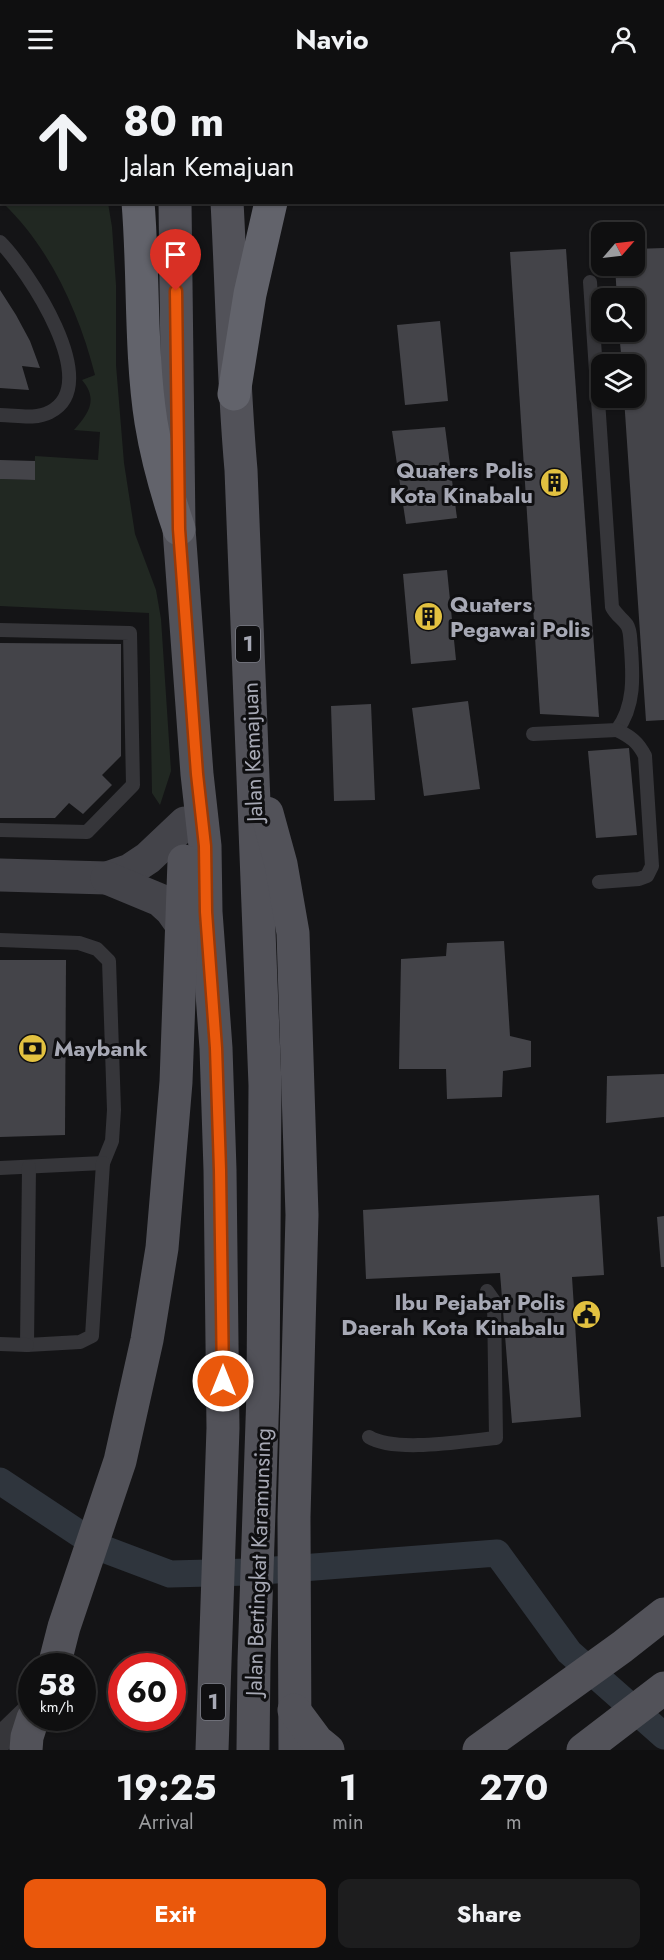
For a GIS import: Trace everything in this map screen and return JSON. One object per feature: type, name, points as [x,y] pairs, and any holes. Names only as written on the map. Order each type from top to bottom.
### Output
[{"type":"highway","points":[[138,204],[142,244],[145,359],[151,420],[162,478],[179,529]]},
{"type":"highway","points":[[234,394],[250,294],[271,204]]},
{"type":"main road","name":"Jalan Kemajuan","points":[[227,204],[234,394],[241,470],[265,1085]]},
{"type":"main road","name":"1","points":[[179,208],[179,529],[197,774]]},
{"type":"main road","points":[[253,766],[281,864],[293,933],[302,1215],[294,1517],[295,1750]]},
{"type":"main road","points":[[57,1653],[120,1461],[147,1340],[162,1248],[176,1082],[185,823],[197,774]]},
{"type":"main road","name":"Jalan Bertingkat Karamunsing","points":[[197,774],[205,846],[206,912],[216,1048],[220,1170],[223,1428],[212,1750]]},
{"type":"main road","name":"Jalan Bertingkat Karamunsing","points":[[253,1750],[263,1392],[265,1085]]},
{"type":"main road","points":[[479,1750],[622,1647],[662,1612]]},
{"type":"main road","points":[[583,1750],[663,1689]]},
{"type":"main road","points":[[294,1710],[317,1740],[328,1750]]},
{"type":"main road","points":[[26,1750],[29,1731]]},
{"type":"street","points":[[0,875],[107,878],[130,870],[148,858],[185,823]]},
{"type":"street","points":[[107,878],[160,900],[171,910],[183,927]]},
{"type":"street","points":[[0,1740],[18,1723]]},
{"type":"lane","points":[[0,242],[25,272],[42,299],[67,356],[68,371],[68,388],[64,400],[48,414],[0,415]]},
{"type":"lane","points":[[590,282],[612,607],[617,617],[626,624],[629,632],[633,678],[628,709],[617,730]]},
{"type":"lane","points":[[0,630],[130,633],[133,785],[87,832],[0,830]]},
{"type":"lane","points":[[533,734],[617,730],[631,736],[640,745],[645,756],[652,866],[647,876],[639,879],[599,882]]},
{"type":"lane","points":[[0,940],[79,943],[97,949],[109,961],[114,1110],[112,1141],[103,1163],[92,1336],[80,1342],[0,1344]]},
{"type":"lane","points":[[0,1167],[103,1163]]},
{"type":"lane","points":[[27,1345],[29,1167]]},
{"type":"lane","points":[[369,1437],[379,1443],[399,1446],[496,1438],[494,1301],[487,1291]]},
{"type":"shaded area","points":[[4,204],[108,204],[116,285],[116,365],[124,463],[135,534],[156,590],[161,619],[171,771],[160,805],[152,793],[149,613],[0,606],[0,479],[34,480],[35,456],[98,460],[100,432],[74,430],[84,418],[91,400],[82,380],[95,375],[80,328],[61,282],[35,240]]},
{"type":"building","points":[[664,248],[664,720],[646,721],[625,408],[645,408],[645,354],[621,354],[620,342],[645,342],[645,288],[616,288],[616,276],[645,276],[645,249]]},
{"type":"building","name":"Quaters Polis Kota Kinabalu","points":[[566,249],[599,717],[540,714],[510,252]]},
{"type":"building","points":[[0,290],[30,341],[40,368],[22,366],[29,390],[0,388]]},
{"type":"building","points":[[440,321],[448,401],[405,405],[397,325]]},
{"type":"building","points":[[445,427],[457,518],[406,524],[392,431]]},
{"type":"building","points":[[0,460],[35,461],[35,480],[0,479]]},
{"type":"building","name":"Quaters Pegawai Polis","points":[[447,570],[456,660],[411,664],[403,574]]},
{"type":"building","points":[[0,643],[121,644],[121,756],[102,775],[112,785],[83,814],[69,803],[55,818],[0,818]]},
{"type":"building","points":[[468,701],[480,789],[424,796],[412,708]]},
{"type":"building","points":[[371,704],[375,800],[334,801],[331,706]]},
{"type":"building","points":[[629,748],[637,835],[596,838],[588,751]]},
{"type":"building","points":[[504,941],[510,1036],[531,1041],[531,1067],[503,1071],[502,1097],[447,1099],[446,1069],[399,1069],[401,959],[446,956],[447,943]]},
{"type":"building","name":"Maybank","points":[[0,960],[66,960],[65,1135],[0,1137]]},
{"type":"building","points":[[664,1074],[664,1117],[606,1123],[607,1076]]},
{"type":"building","points":[[599,1195],[604,1275],[572,1277],[581,1417],[512,1423],[500,1273],[366,1279],[363,1210]]},
{"type":"building","points":[[664,1216],[664,1267],[661,1267],[657,1217]]},
{"type":"waterway","points":[[0,1481],[101,1548],[170,1574],[249,1572],[497,1553],[569,1652],[664,1736]]},
{"type":"place","name":"Quaters Polis Kota Kinabalu","points":[[554,483]]},
{"type":"place","name":"Quaters Pegawai Polis","points":[[429,617]]},
{"type":"place","name":"Maybank","points":[[33,1048]]},
{"type":"place","name":"Ibu Pejabat Polis Daerah Kota Kinabalu","points":[[586,1315]]},
{"type":"route","points":[[176,291],[179,529],[197,774],[205,846],[206,912],[216,1048],[223,1381]]}]
